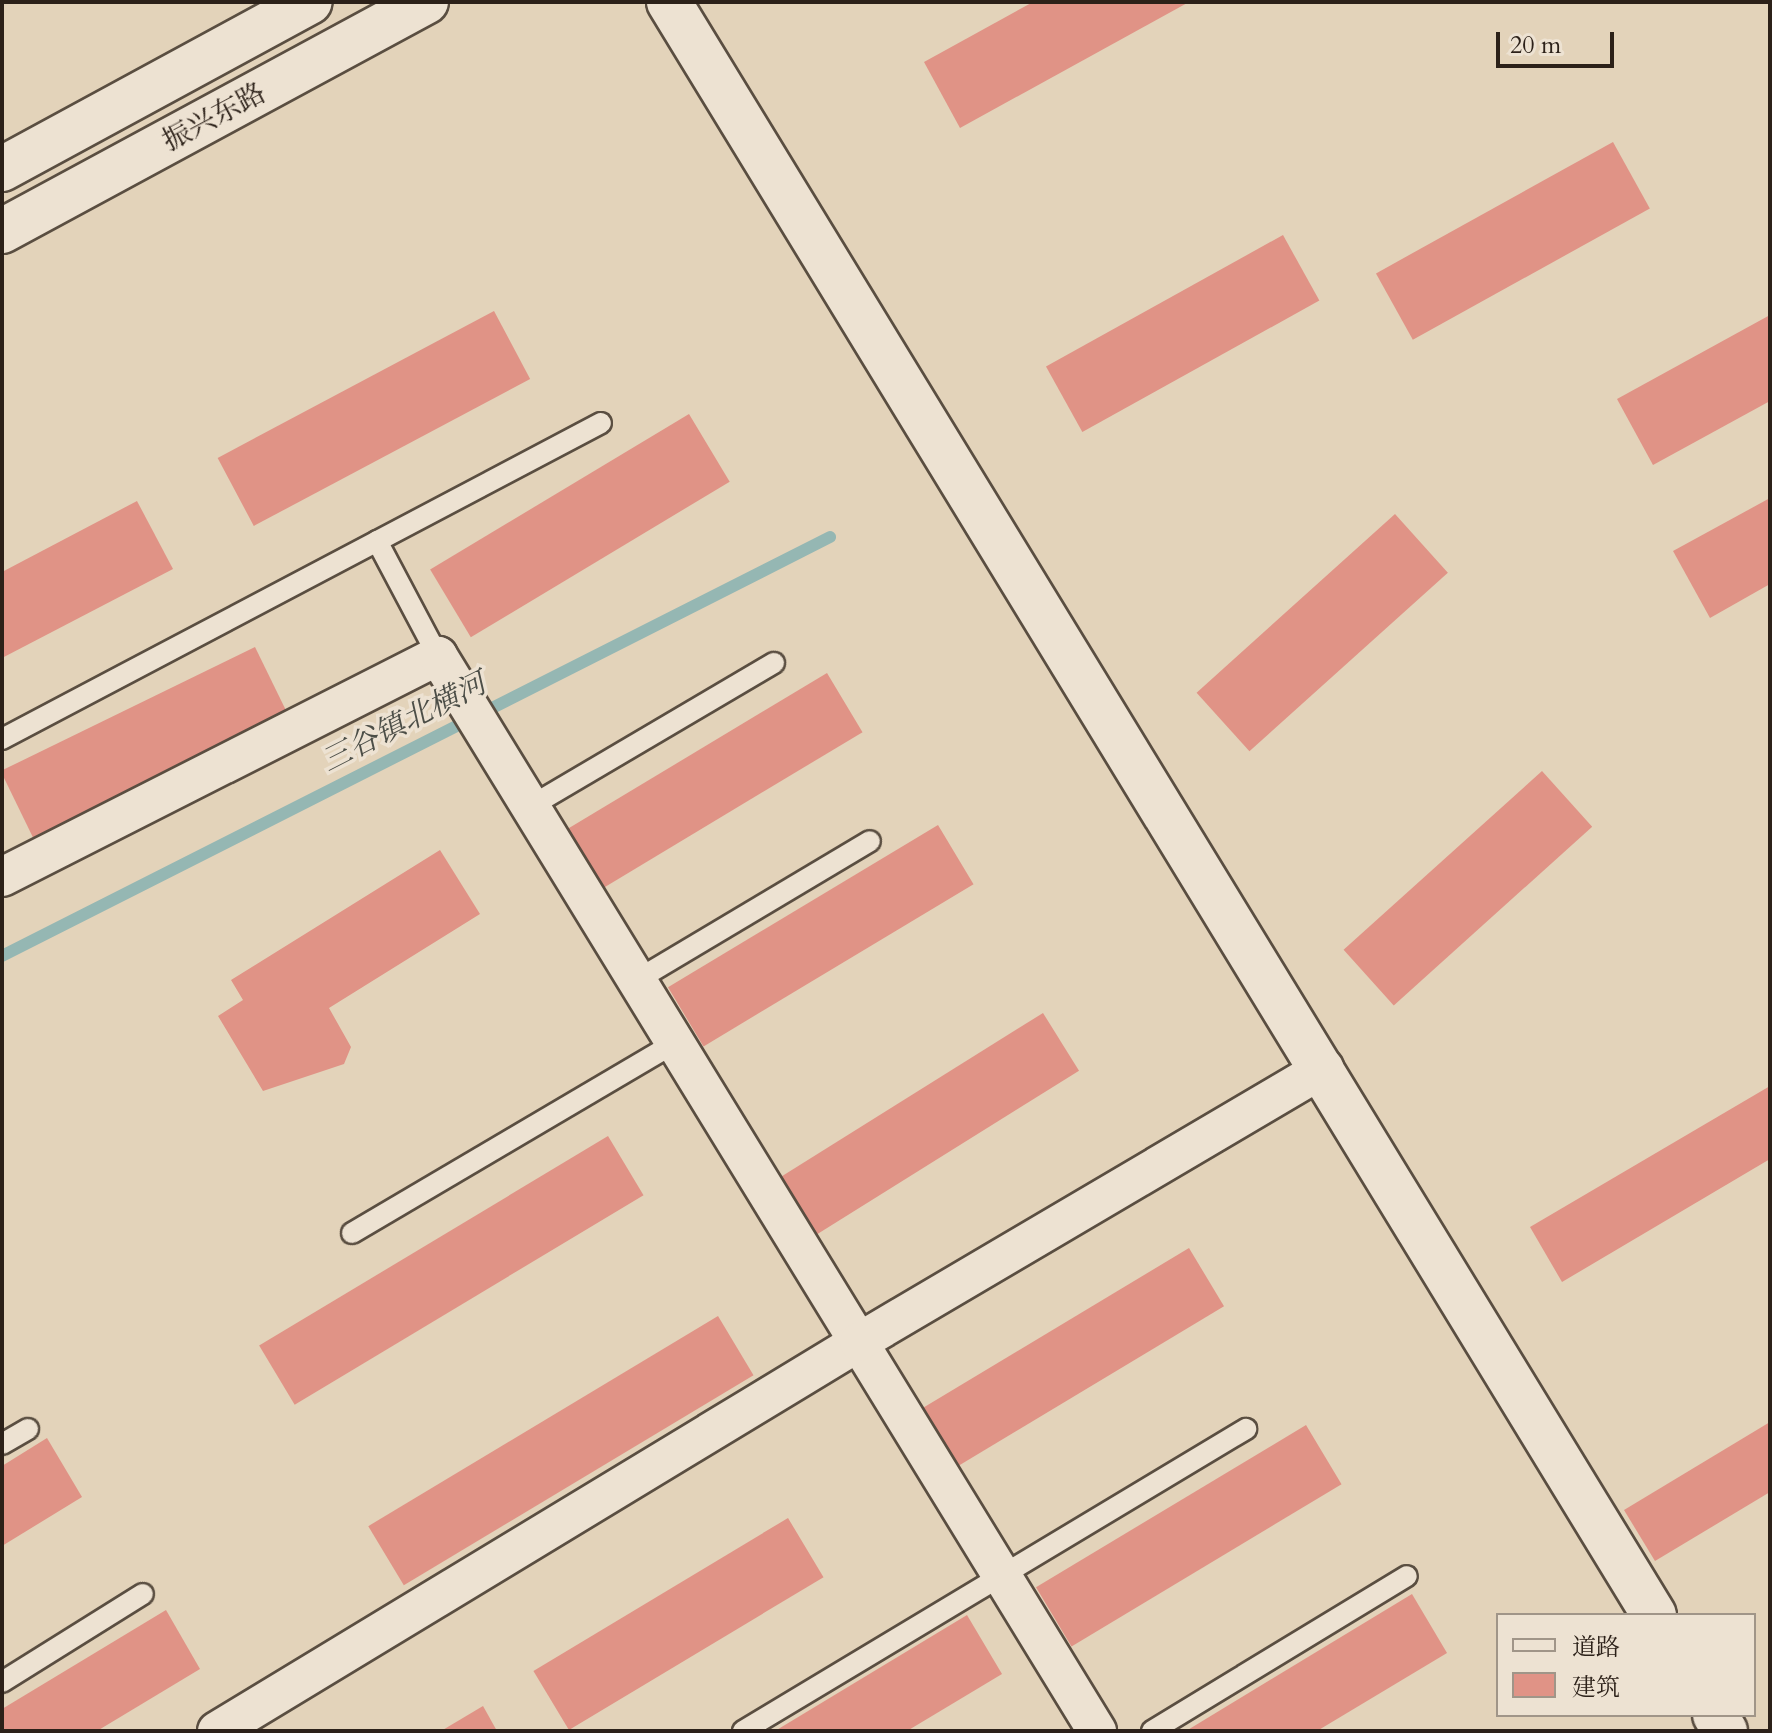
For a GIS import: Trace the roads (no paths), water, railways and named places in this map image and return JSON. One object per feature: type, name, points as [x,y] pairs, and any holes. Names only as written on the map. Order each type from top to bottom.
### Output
[{"type":"street","name":"振兴东路","points":[[2,169],[310,2]]},
{"type":"street","name":"振兴东路","points":[[2,231],[426,2]]},
{"type":"street","points":[[669,2],[1324,1068],[1653,1613]]},
{"type":"street","points":[[2,877],[438,656],[1097,1731]]},
{"type":"street","points":[[217,1731],[859,1342],[1324,1068]]},
{"type":"lane","points":[[2,739],[601,423]]},
{"type":"lane","points":[[377,541],[438,656]]},
{"type":"lane","points":[[531,806],[774,663]]},
{"type":"lane","points":[[637,980],[870,841]]},
{"type":"lane","points":[[352,1233],[675,1043]]},
{"type":"lane","points":[[2,1444],[28,1429]]},
{"type":"lane","points":[[743,1731],[1246,1429]]},
{"type":"lane","points":[[1152,1731],[1407,1576]]},
{"type":"lane","points":[[2,1682],[143,1594]]},
{"type":"waterway","name":"三谷镇北横河","points":[[2,956],[830,537]]}]
